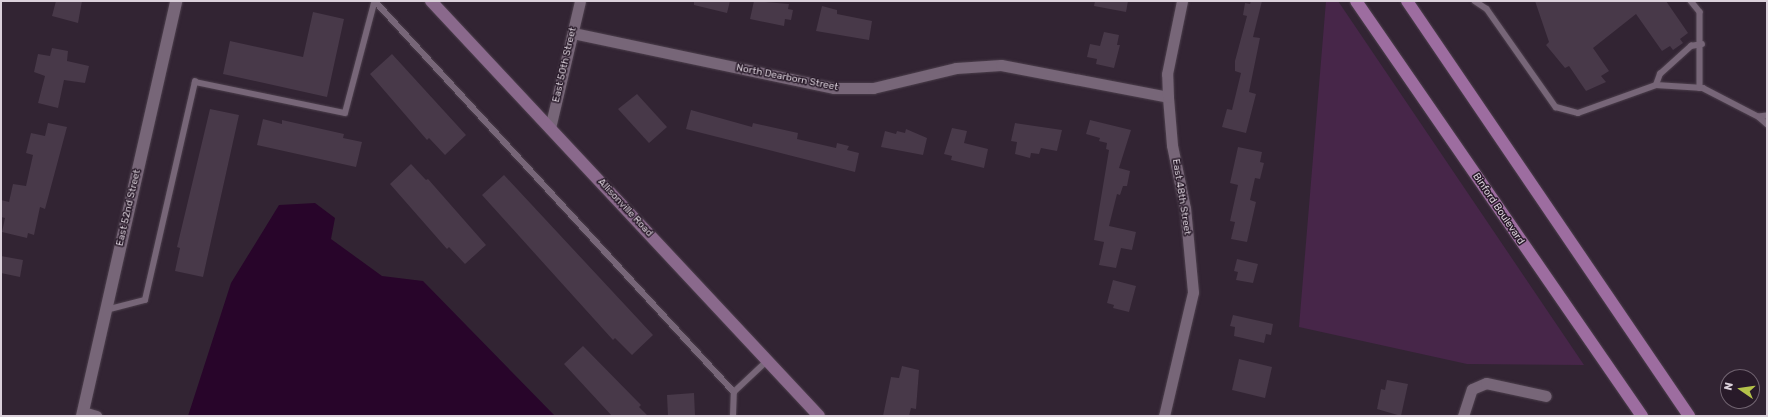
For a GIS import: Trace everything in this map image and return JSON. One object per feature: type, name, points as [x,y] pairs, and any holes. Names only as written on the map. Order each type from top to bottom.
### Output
[{"type":"main road","name":"Allisonville Road","points":[[430,1],[768,360],[817,415]]},
{"type":"main road","name":"Binford Boulevard","points":[[1356,1],[1642,416]]},
{"type":"main road","points":[[1407,1],[1689,416]]},
{"type":"street","name":"East 52nd Street","points":[[82,414],[176,1]]},
{"type":"street","name":"East 50th Street","points":[[550,128],[580,1]]},
{"type":"street","name":"East 48th Street","points":[[1164,416],[1194,292],[1185,208],[1172,145],[1167,74],[1182,1]]},
{"type":"street","name":"North Dearborn Street","points":[[573,33],[834,88],[873,88],[956,68],[1001,65],[1168,97]]},
{"type":"street","points":[[1463,416],[1472,390],[1486,383],[1546,396]]},
{"type":"street","points":[[82,414],[96,416]]},
{"type":"lane","points":[[1475,1],[1487,8],[1556,107],[1578,113],[1597,104],[1656,85],[1700,88],[1759,117],[1767,124]]},
{"type":"lane","points":[[1487,1],[1487,8]]},
{"type":"lane","points":[[1691,1],[1700,12],[1702,44],[1700,88]]},
{"type":"lane","points":[[106,310],[145,300],[195,82],[345,113],[374,2]]},
{"type":"lane","points":[[374,2],[734,392]]},
{"type":"lane","points":[[1656,85],[1660,74],[1691,46],[1702,44]]},
{"type":"lane","points":[[1759,117],[1767,116]]},
{"type":"lane","points":[[733,416],[734,392],[768,360]]},
{"type":"shaded area","points":[[1326,1],[1338,1],[1584,365],[1467,364],[1299,327]]},
{"type":"shaded area","points":[[315,203],[335,218],[331,239],[382,276],[423,281],[555,416],[188,416],[231,283],[279,205]]},
{"type":"building","points":[[56,1],[82,1],[78,23],[52,16]]},
{"type":"building","points":[[694,1],[730,1],[727,13],[694,5]]},
{"type":"building","points":[[754,1],[789,4],[788,9],[793,10],[791,20],[785,19],[784,26],[750,19]]},
{"type":"building","points":[[1095,1],[1128,1],[1126,12],[1094,6]]},
{"type":"building","points":[[1251,1],[1262,1],[1253,37],[1260,38],[1249,92],[1256,94],[1246,133],[1222,127],[1227,109],[1232,110],[1241,73],[1235,71],[1235,61],[1247,16],[1243,15],[1245,3],[1250,4]]},
{"type":"building","points":[[1535,1],[1666,1],[1688,33],[1680,39],[1683,43],[1673,50],[1670,46],[1662,51],[1636,14],[1593,48],[1609,71],[1601,76],[1606,82],[1586,91],[1569,66],[1565,68],[1546,45],[1549,42]]},
{"type":"building","points":[[822,6],[837,10],[837,14],[872,21],[869,40],[816,31]]},
{"type":"building","points":[[313,12],[344,19],[327,97],[223,74],[230,41],[303,57]]},
{"type":"building","points":[[1104,32],[1119,35],[1117,45],[1120,45],[1114,68],[1096,64],[1097,59],[1087,57],[1090,44],[1100,46]]},
{"type":"building","points":[[52,48],[68,51],[67,61],[89,66],[85,83],[64,80],[58,108],[38,103],[45,76],[34,72],[38,54],[50,56]]},
{"type":"building","points":[[392,54],[466,135],[445,155],[429,138],[427,140],[370,74]]},
{"type":"building","points":[[637,94],[667,127],[649,143],[618,109]]},
{"type":"building","points":[[210,109],[239,115],[203,277],[175,271],[180,248],[177,247]]},
{"type":"building","points":[[691,110],[752,127],[753,123],[798,133],[797,139],[836,148],[837,143],[849,146],[847,150],[859,153],[855,172],[686,129]]},
{"type":"building","points":[[263,119],[282,124],[282,120],[344,134],[343,138],[362,142],[356,167],[257,145]]},
{"type":"building","points":[[1090,120],[1131,130],[1119,168],[1130,171],[1127,186],[1123,186],[1120,195],[1117,194],[1109,226],[1136,232],[1132,250],[1121,248],[1116,268],[1099,265],[1104,242],[1094,240],[1109,150],[1106,149],[1107,143],[1099,141],[1100,138],[1086,134]]},
{"type":"building","points":[[48,123],[67,127],[45,209],[40,207],[34,235],[28,233],[27,238],[2,232],[5,218],[1,217],[1,200],[9,202],[13,184],[26,186],[33,155],[26,153],[31,133],[45,136]]},
{"type":"building","points":[[1015,123],[1062,130],[1057,151],[1041,148],[1039,154],[1031,153],[1030,158],[1015,154],[1017,142],[1011,141]]},
{"type":"building","points":[[952,128],[967,131],[964,143],[988,149],[984,168],[951,160],[952,156],[944,154]]},
{"type":"building","points":[[906,129],[927,138],[923,155],[881,147],[885,131],[896,134],[897,131],[905,133]]},
{"type":"building","points":[[1238,147],[1262,152],[1260,162],[1264,163],[1260,179],[1255,178],[1250,200],[1256,202],[1247,242],[1231,239],[1235,222],[1230,221],[1238,185],[1230,183]]},
{"type":"building","points":[[411,164],[426,180],[428,179],[486,245],[465,264],[449,247],[447,249],[390,184]]},
{"type":"building","points":[[504,175],[653,335],[632,355],[615,338],[613,340],[482,195]]},
{"type":"building","points":[[1,256],[23,260],[20,277],[1,273]]},
{"type":"building","points":[[1237,259],[1258,264],[1253,283],[1236,280],[1238,272],[1234,271]]},
{"type":"building","points":[[1113,280],[1136,286],[1129,312],[1113,308],[1114,305],[1107,303]]},
{"type":"building","points":[[1233,315],[1273,324],[1271,335],[1266,334],[1264,343],[1234,336],[1235,327],[1230,326]]},
{"type":"building","points":[[583,346],[641,405],[639,407],[648,416],[612,416],[564,364]]},
{"type":"building","points":[[1239,359],[1272,367],[1265,398],[1232,390]]},
{"type":"building","points":[[902,366],[919,370],[916,409],[911,408],[909,416],[883,416],[891,377],[899,378]]},
{"type":"building","points":[[1387,380],[1408,384],[1401,416],[1377,409],[1381,389],[1385,390]]},
{"type":"building","points":[[694,393],[695,416],[668,416],[667,395]]}]
